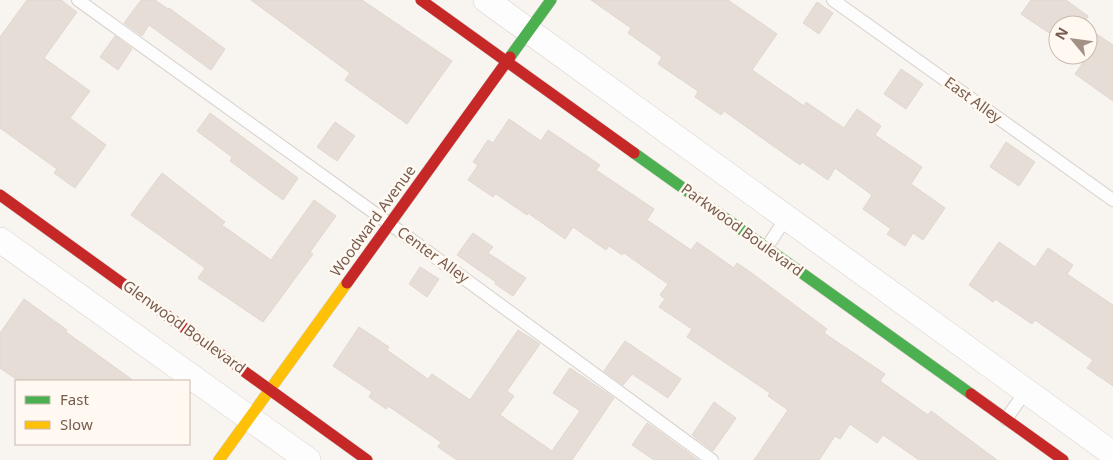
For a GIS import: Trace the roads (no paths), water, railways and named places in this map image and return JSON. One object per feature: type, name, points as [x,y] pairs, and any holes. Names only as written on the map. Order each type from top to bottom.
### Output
[{"type":"street","name":"Parkwood Boulevard","points":[[421,0],[1063,460]]},
{"type":"street","points":[[486,0],[1113,454]]},
{"type":"street","name":"Woodward Avenue","points":[[219,460],[551,0]]},
{"type":"street","name":"Glenwood Boulevard","points":[[0,195],[367,460]]},
{"type":"street","points":[[0,240],[308,460]]},
{"type":"lane","name":"Center Alley","points":[[78,0],[390,224],[712,460]]},
{"type":"lane","name":"East Alley","points":[[833,0],[1113,200]]},
{"type":"lane","points":[[766,247],[786,218]]},
{"type":"lane","points":[[1006,420],[1026,391]]}]
